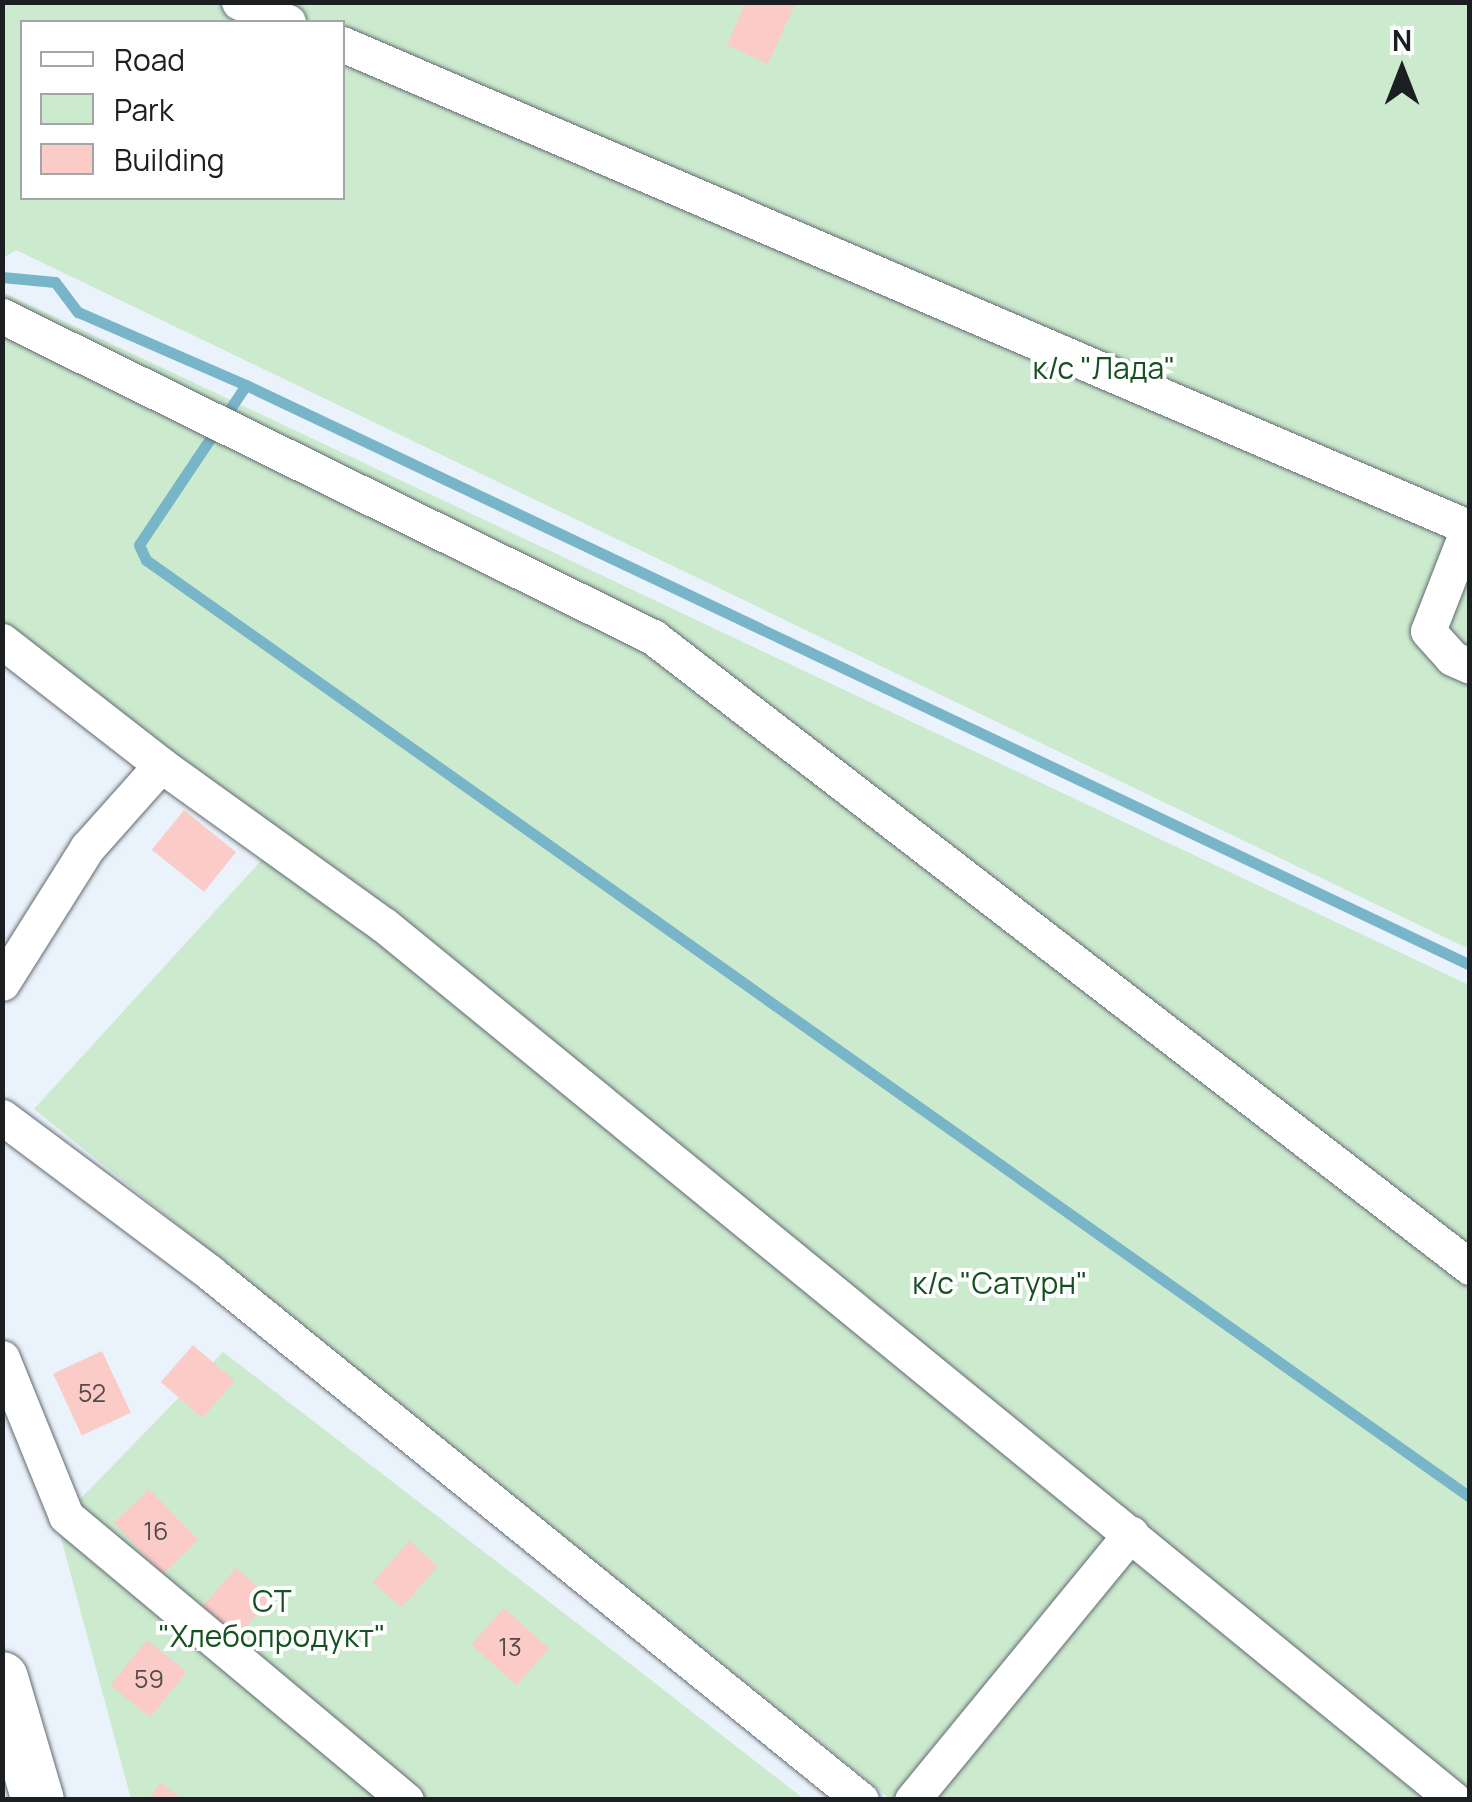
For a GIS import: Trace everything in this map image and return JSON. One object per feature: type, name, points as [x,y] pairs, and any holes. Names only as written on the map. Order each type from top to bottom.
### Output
[{"type":"highway","points":[[2,1678],[38,1800]]},
{"type":"lane","points":[[239,2],[283,20]]},
{"type":"lane","points":[[345,45],[548,128],[1468,530],[1428,631],[1452,658],[1470,666]]},
{"type":"lane","points":[[2,316],[654,636],[1470,1267]]},
{"type":"lane","points":[[2,641],[160,765],[384,925],[1454,1800]]},
{"type":"lane","points":[[2,983],[88,848],[160,765]]},
{"type":"lane","points":[[2,1117],[210,1272],[860,1800]]},
{"type":"lane","points":[[2,1358],[66,1516],[406,1800]]},
{"type":"lane","points":[[912,1800],[1131,1533]]},
{"type":"green space","name":"к/с \"Лада\"","points":[[3,3],[1469,3],[1469,949],[16,250],[3,258]]},
{"type":"green space","name":"к/с \"Сатурн\"","points":[[2,292],[1469,985],[1469,1799],[890,1799],[34,1109],[279,841],[3,623]]},
{"type":"green space","name":"СТ \"Хлебопродукт\"","points":[[223,1352],[804,1799],[131,1799],[57,1523]]},
{"type":"building","points":[[746,2],[796,2],[768,64],[727,45]]},
{"type":"building","points":[[184,810],[236,852],[204,892],[152,850]]},
{"type":"building","points":[[193,1345],[235,1381],[202,1418],[161,1382]]},
{"type":"building","points":[[102,1351],[131,1413],[82,1435],[53,1374]]},
{"type":"building","points":[[149,1489],[198,1540],[163,1574],[114,1523]]},
{"type":"building","points":[[409,1541],[438,1566],[402,1607],[373,1583]]},
{"type":"building","points":[[236,1568],[271,1598],[236,1638],[201,1608]]},
{"type":"building","points":[[504,1608],[549,1649],[517,1685],[471,1644]]},
{"type":"building","points":[[147,1640],[187,1672],[150,1717],[110,1685]]},
{"type":"building","points":[[160,1783],[184,1800],[149,1800]]},
{"type":"waterway","points":[[2,277],[55,282],[78,312],[246,385],[139,545],[146,560],[1470,1497]]},
{"type":"waterway","points":[[246,385],[1470,965]]}]
